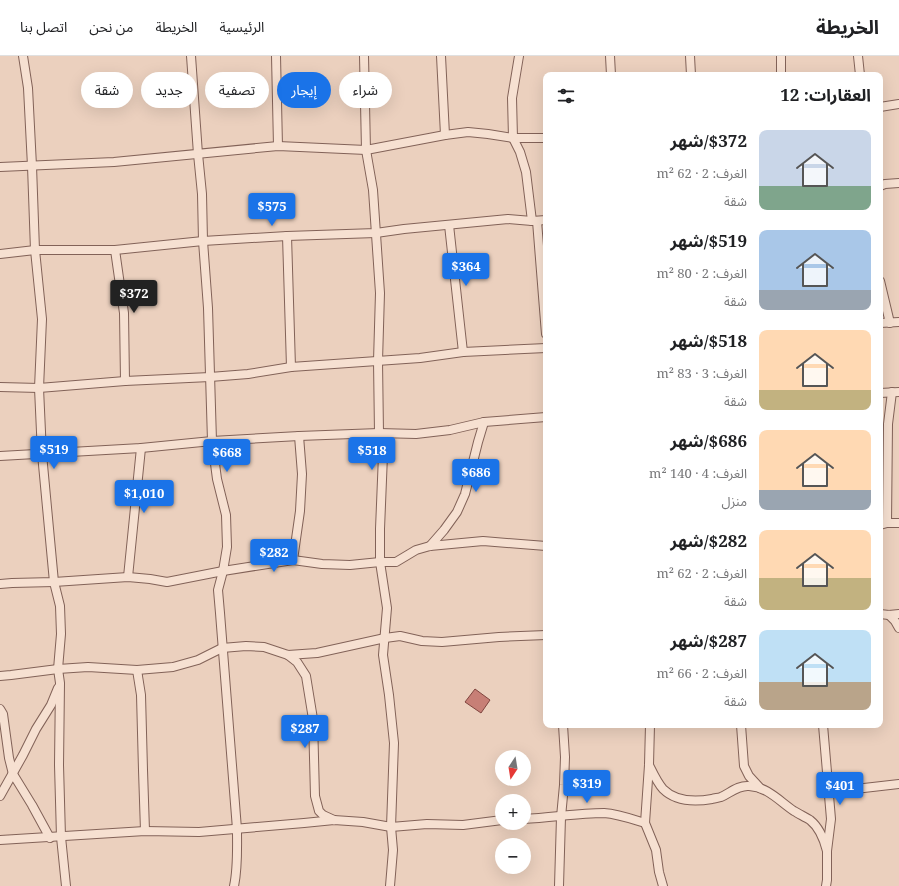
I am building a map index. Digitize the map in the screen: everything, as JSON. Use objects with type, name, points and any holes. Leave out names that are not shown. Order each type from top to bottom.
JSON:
[{"type":"street","points":[[23,56],[28,88],[35,250],[42,319],[39,388],[42,454],[54,582],[60,606],[61,634],[58,668],[60,683],[59,765],[61,837],[66,886]]},
{"type":"street","points":[[191,56],[202,194],[203,242],[208,308],[212,441],[217,479],[226,515],[227,547],[218,590],[237,829],[236,878],[234,886]]},
{"type":"street","points":[[276,56],[278,146]]},
{"type":"street","points":[[364,56],[366,150],[373,190],[380,293],[378,361],[379,433],[383,455],[380,562],[387,608],[383,655],[394,743],[391,827],[393,850],[390,886]]},
{"type":"street","points":[[441,56],[445,135]]},
{"type":"street","points":[[519,56],[512,98],[512,138],[520,152],[526,172],[534,220],[543,306]]},
{"type":"street","points":[[610,56],[611,72]]},
{"type":"street","points":[[690,56],[691,72]]},
{"type":"street","points":[[781,56],[781,72]]},
{"type":"street","points":[[858,56],[860,72]]},
{"type":"street","points":[[883,107],[899,104]]},
{"type":"street","points":[[0,167],[114,162],[278,146],[366,150],[468,132],[512,138],[543,138]]},
{"type":"street","points":[[883,185],[899,183]]},
{"type":"street","points":[[0,254],[35,250],[115,250],[287,236],[376,232],[487,220],[543,220]]},
{"type":"street","points":[[449,225],[463,352]]},
{"type":"street","points":[[287,236],[291,367]]},
{"type":"street","points":[[115,250],[124,313],[125,381]]},
{"type":"street","points":[[883,293],[890,323]]},
{"type":"street","points":[[883,323],[899,322]]},
{"type":"street","points":[[0,386],[39,388],[125,381],[210,377],[248,374],[291,367],[420,358],[463,352],[543,348]]},
{"type":"street","points":[[883,393],[895,392],[888,424],[884,524],[899,523]]},
{"type":"street","points":[[0,456],[141,448],[212,441],[299,436],[379,433],[423,434],[450,430],[484,422],[543,417]]},
{"type":"street","points":[[430,546],[457,512],[465,494],[484,422]]},
{"type":"street","points":[[293,560],[300,511],[302,474],[299,436]]},
{"type":"street","points":[[128,577],[141,448]]},
{"type":"street","points":[[0,584],[128,577],[167,582],[223,571],[293,560],[343,565],[396,562],[416,550],[430,546],[484,541],[543,546]]},
{"type":"street","points":[[883,615],[889,616],[899,614]]},
{"type":"street","points":[[889,616],[899,628]]},
{"type":"street","points":[[288,655],[317,653],[384,638],[400,636],[442,642],[543,635]]},
{"type":"street","points":[[0,676],[58,668],[88,667],[137,670],[173,667],[198,660],[222,648],[246,646],[264,647],[288,655],[297,662],[306,676],[313,719],[315,791],[318,811],[334,820]]},
{"type":"street","points":[[137,670],[141,695],[145,831]]},
{"type":"street","points":[[0,796],[36,729],[51,705],[60,683]]},
{"type":"street","points":[[0,709],[3,714],[9,758],[13,774],[50,838]]},
{"type":"street","points":[[559,886],[561,817],[565,757],[563,728]]},
{"type":"street","points":[[650,728],[645,824],[656,850],[663,886]]},
{"type":"street","points":[[741,728],[744,766],[749,776],[760,788]]},
{"type":"street","points":[[823,728],[831,819],[827,851],[826,886]]},
{"type":"street","points":[[649,765],[663,789],[677,798],[688,801],[702,801],[721,797],[733,790],[748,785],[760,788],[772,794],[793,810],[810,820],[818,828],[824,840],[827,851]]},
{"type":"street","points":[[829,792],[899,784]]},
{"type":"street","points":[[531,819],[605,813],[628,817],[645,824]]},
{"type":"street","points":[[0,840],[145,831],[199,832],[334,820],[363,822],[391,827],[426,824],[463,825],[495,821]]},
{"type":"building","points":[[475,689],[490,700],[481,713],[465,702]]}]
